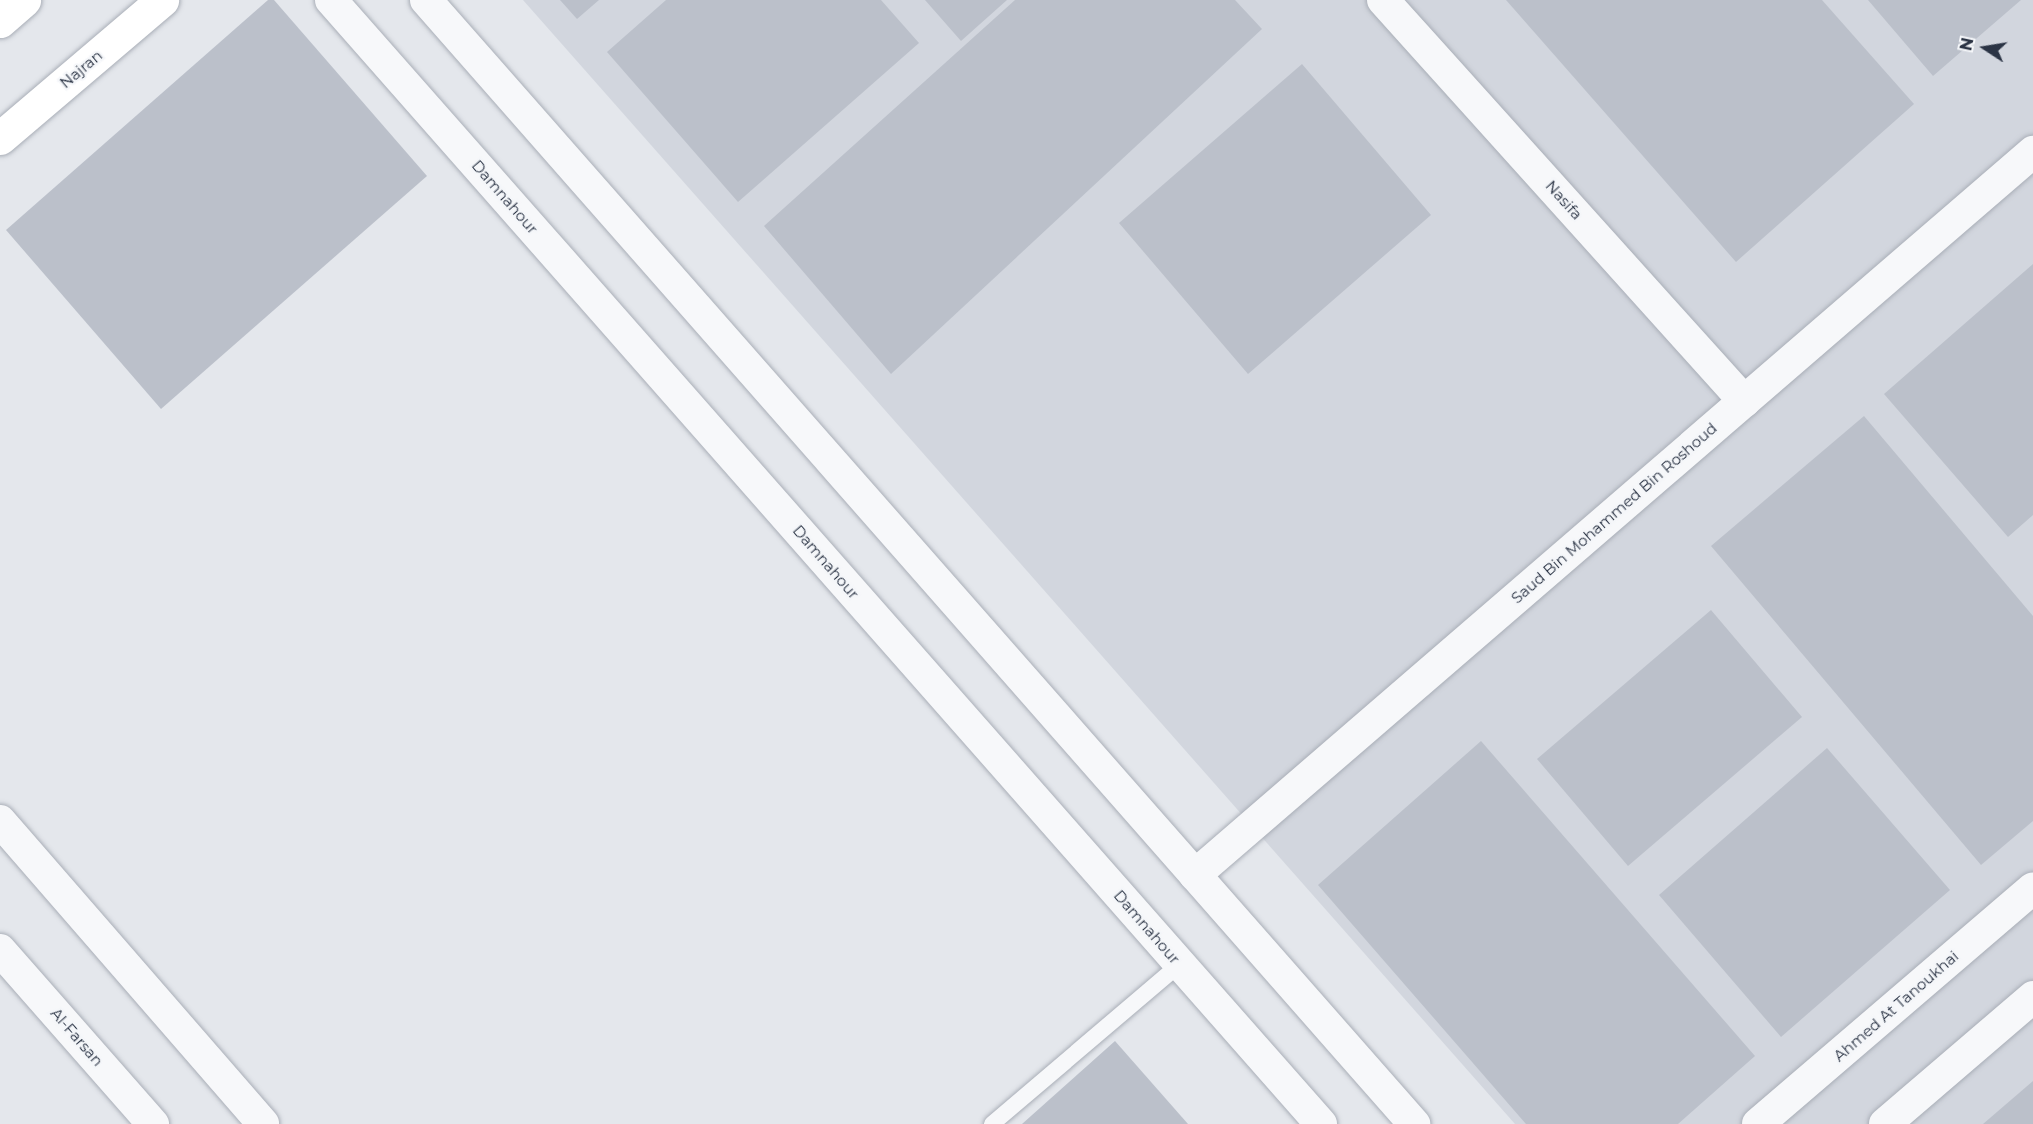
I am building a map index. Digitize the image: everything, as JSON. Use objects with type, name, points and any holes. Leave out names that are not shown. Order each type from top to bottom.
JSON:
[{"type":"street","points":[[0,21],[24,0]]},
{"type":"street","name":"Najran","points":[[0,138],[162,0]]},
{"type":"street","name":"Damnahour","points":[[331,0],[1320,1124]]},
{"type":"street","points":[[426,0],[1414,1124]]},
{"type":"street","name":"Nasifa","points":[[1383,0],[1744,401]]},
{"type":"street","name":"Saud Bin Mohammed Bin Roshoud","points":[[1195,875],[2033,152]]},
{"type":"street","points":[[0,821],[263,1124]]},
{"type":"street","name":"Ahmed At Tanoukhai","points":[[1758,1124],[2033,888]]},
{"type":"street","name":"Al-Farsan","points":[[0,950],[153,1124]]},
{"type":"street","points":[[1885,1124],[2033,997]]},
{"type":"lane","points":[[992,1124],[1180,964]]},
{"type":"shaded area","points":[[523,0],[2033,0],[2033,1124],[1515,1124]]},
{"type":"building","points":[[268,0],[274,0],[427,176],[161,409],[6,230]]},
{"type":"building","points":[[560,0],[599,0],[577,19]]},
{"type":"building","points":[[666,0],[881,0],[919,43],[738,202],[607,52]]},
{"type":"building","points":[[925,0],[1007,0],[961,41]]},
{"type":"building","points":[[1015,0],[1235,0],[1262,29],[891,374],[764,226]]},
{"type":"building","points":[[1506,0],[1822,0],[1914,104],[1736,262]]},
{"type":"building","points":[[1868,0],[2021,0],[1933,76]]},
{"type":"building","points":[[1302,64],[1431,215],[1248,374],[1119,223]]},
{"type":"building","points":[[2033,264],[2033,515],[2008,537],[1884,394]]},
{"type":"building","points":[[1864,416],[2033,616],[2033,821],[1981,865],[1711,546]]},
{"type":"building","points":[[1711,610],[1802,717],[1628,866],[1537,759]]},
{"type":"building","points":[[1481,741],[1755,1056],[1678,1124],[1526,1124],[1318,885]]},
{"type":"building","points":[[1827,748],[1950,890],[1781,1037],[1659,895]]},
{"type":"building","points":[[1115,1041],[1188,1124],[1022,1124]]},
{"type":"building","points":[[2033,1081],[2033,1124],[1983,1124]]}]
